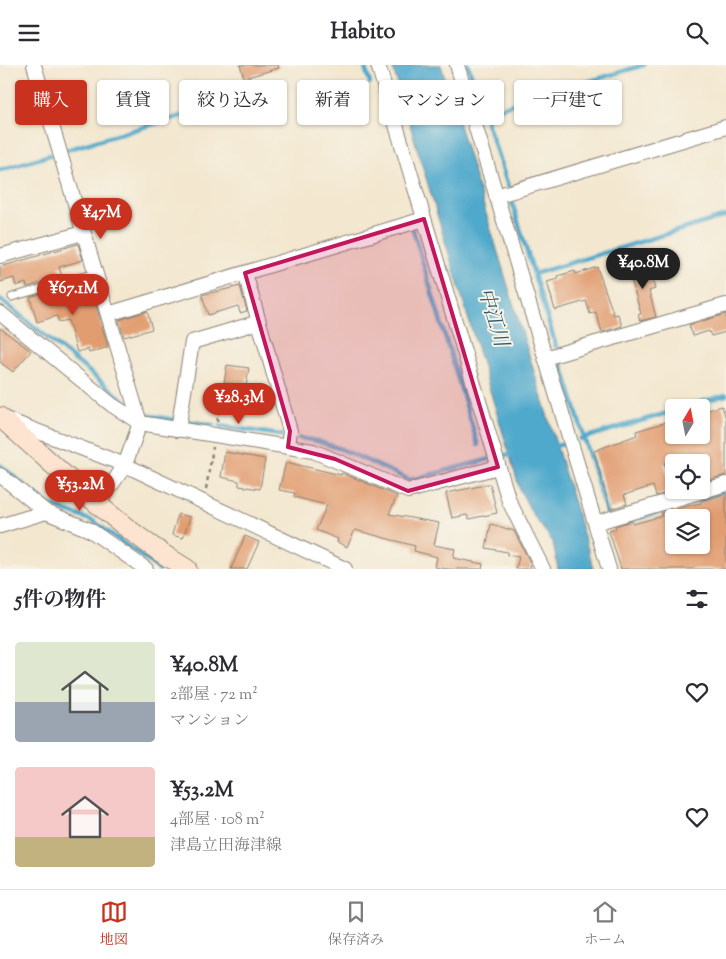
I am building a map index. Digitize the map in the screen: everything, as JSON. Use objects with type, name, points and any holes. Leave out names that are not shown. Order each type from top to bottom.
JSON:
[{"type":"main road","points":[[0,417],[98,505],[168,558],[187,569]]},
{"type":"street","points":[[34,65],[140,423],[126,465],[98,505]]},
{"type":"street","points":[[378,65],[509,501],[543,569]]},
{"type":"street","points":[[457,65],[609,569]]},
{"type":"street","points":[[496,196],[726,127]]},
{"type":"street","points":[[108,314],[424,219]]},
{"type":"street","points":[[0,255],[83,233]]},
{"type":"street","points":[[245,273],[290,431],[288,447]]},
{"type":"street","points":[[545,358],[726,305]]},
{"type":"street","points":[[0,313],[112,405],[140,423],[313,451],[408,491],[498,467]]},
{"type":"street","points":[[178,429],[192,342],[259,321]]},
{"type":"street","points":[[0,417],[126,465],[345,569]]},
{"type":"street","points":[[0,475],[46,513],[90,530],[146,569]]},
{"type":"street","points":[[595,523],[726,484]]},
{"type":"street","points":[[0,526],[46,513]]},
{"type":"lane","points":[[12,297],[95,273]]},
{"type":"path","points":[[204,503],[221,400]]},
{"type":"highlighted area","points":[[424,219],[498,467],[408,491],[335,459],[288,447],[290,431],[245,273]]},
{"type":"water","points":[[392,65],[441,65],[446,80],[397,80]]},
{"type":"water","name":"中江川","points":[[410,125],[459,125],[594,569],[558,569],[553,542],[533,515],[520,490]]},
{"type":"building","points":[[240,65],[278,65],[279,68],[244,78]]},
{"type":"building","points":[[78,244],[83,260],[59,267],[62,277],[27,287],[26,283],[16,286],[14,278],[0,282],[0,267]]},
{"type":"building","points":[[647,262],[655,289],[649,291],[656,317],[640,321],[638,315],[641,314],[628,268]]},
{"type":"building","points":[[597,267],[614,315],[618,314],[622,326],[602,332],[596,312],[590,314],[586,301],[555,310],[547,282],[558,279],[557,276],[575,271],[576,274]]},
{"type":"building","points":[[240,286],[247,311],[240,313],[238,306],[208,315],[202,295]]},
{"type":"building","points":[[69,287],[71,293],[91,288],[108,347],[89,353],[88,349],[77,352],[68,320],[59,322],[57,316],[37,322],[30,297]]},
{"type":"building","points":[[147,311],[152,329],[124,337],[119,320]]},
{"type":"building","points":[[726,314],[726,332],[711,336],[709,331],[693,336],[689,325]]},
{"type":"building","points":[[0,328],[31,351],[13,372],[0,362]]},
{"type":"building","points":[[227,365],[249,368],[246,386],[224,383]]},
{"type":"building","points":[[722,406],[726,419],[726,475],[710,479],[710,454],[665,454],[665,493],[656,496],[653,486],[624,495],[627,504],[610,509],[594,451],[637,435],[636,431],[665,423],[665,444],[710,444],[710,409]]},
{"type":"building","points":[[225,452],[265,459],[260,489],[239,486],[239,481],[221,477]]},
{"type":"building","points":[[286,462],[341,475],[342,473],[397,496],[389,514],[439,523],[434,545],[455,549],[453,558],[483,564],[482,569],[435,567],[437,557],[414,551],[415,546],[355,530],[347,547],[337,542],[338,539],[316,530],[327,505],[294,497],[295,493],[279,490]]},
{"type":"building","points":[[490,484],[497,513],[469,519],[467,515],[452,518],[446,493]]},
{"type":"building","points":[[726,493],[726,569],[621,569],[609,531],[616,529],[615,526],[632,521],[633,524],[662,516],[661,513],[665,512],[665,554],[710,554],[710,509],[677,509],[701,503],[701,501]]},
{"type":"building","points":[[178,514],[190,517],[183,538],[172,535]]},
{"type":"building","points":[[491,524],[514,531],[531,564],[530,569],[516,569],[519,557],[507,555],[507,552],[486,548]]},
{"type":"building","points":[[245,536],[259,542],[247,569],[231,569]]},
{"type":"waterway","points":[[364,65],[370,83]]},
{"type":"waterway","points":[[468,65],[508,186]]},
{"type":"waterway","points":[[504,107],[644,65]]},
{"type":"waterway","points":[[66,150],[179,117]]},
{"type":"waterway","points":[[0,170],[50,155]]},
{"type":"waterway","points":[[511,199],[556,346]]},
{"type":"waterway","points":[[534,274],[726,216]]},
{"type":"waterway","points":[[413,230],[478,445]]},
{"type":"waterway","points":[[0,299],[125,401]]},
{"type":"waterway","points":[[561,361],[607,514]]},
{"type":"waterway","points":[[710,400],[726,395]]},
{"type":"waterway","points":[[580,439],[665,414]]},
{"type":"waterway","points":[[147,415],[175,420]]},
{"type":"waterway","points":[[186,421],[213,425]]},
{"type":"waterway","points":[[220,426],[281,435]]},
{"type":"waterway","points":[[299,438],[317,441],[341,449],[410,480],[490,459]]},
{"type":"waterway","points":[[553,447],[566,443]]},
{"type":"waterway","points":[[502,456],[515,453]]},
{"type":"waterway","points":[[0,465],[47,504],[93,521],[159,569]]},
{"type":"waterway","points":[[613,526],[726,492]]}]
